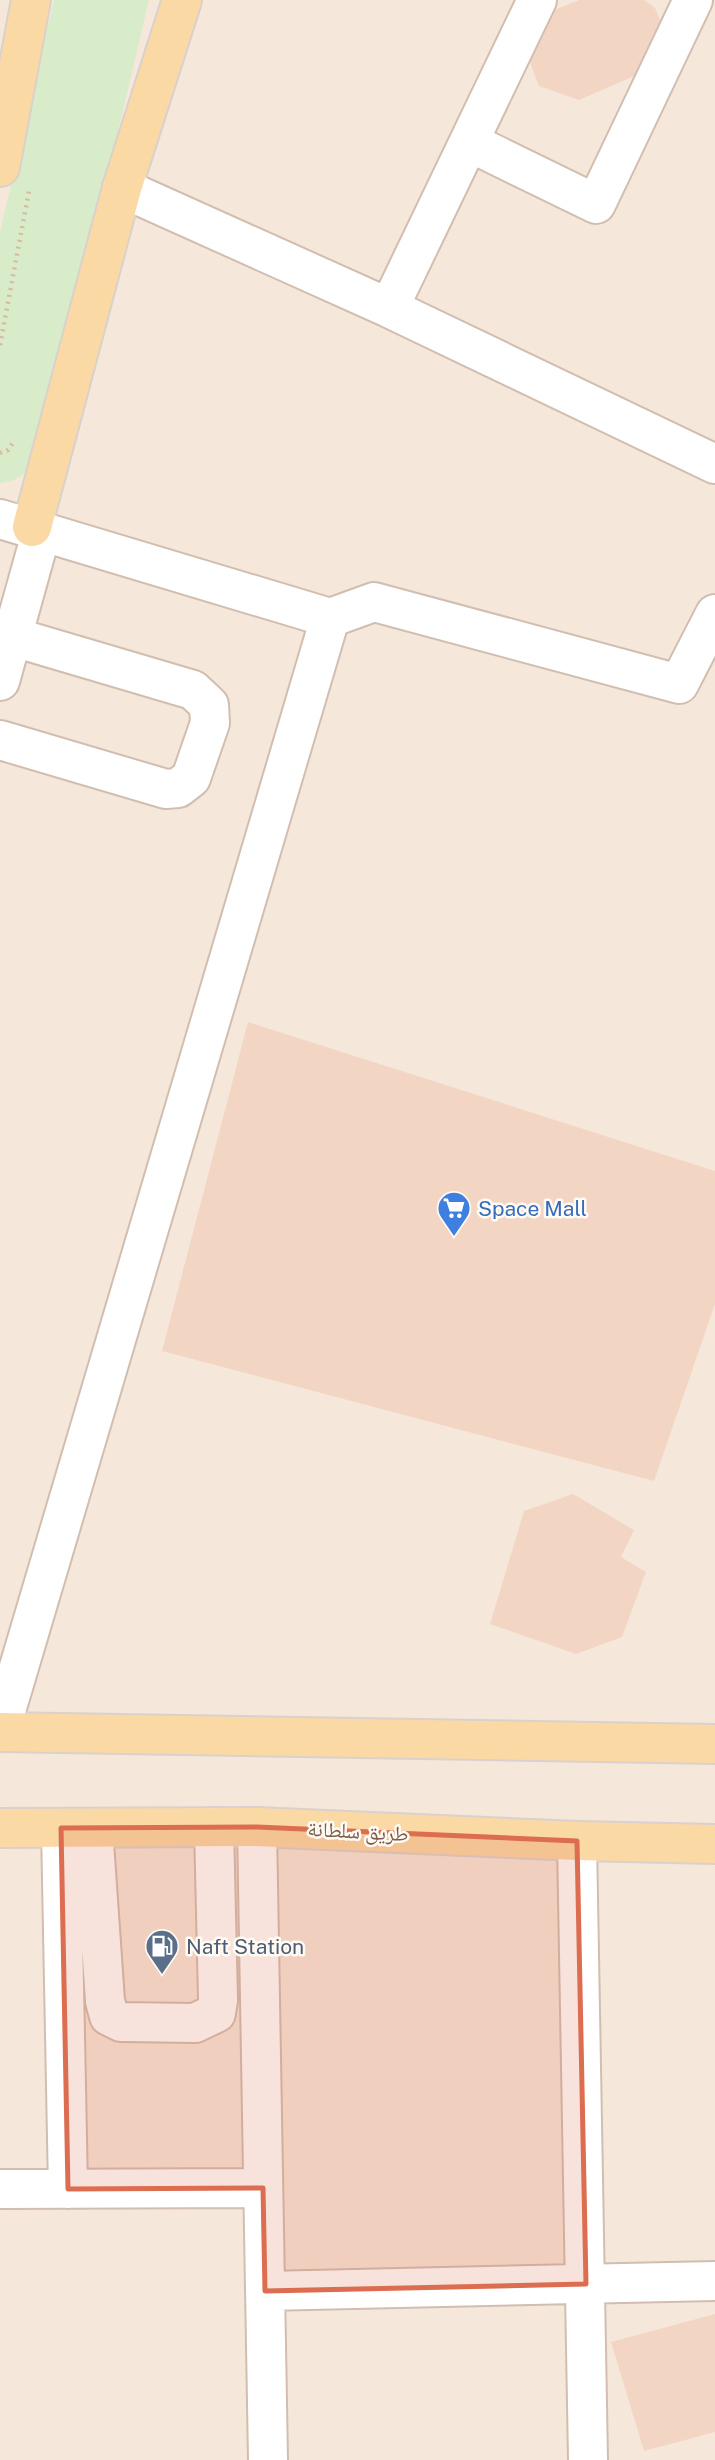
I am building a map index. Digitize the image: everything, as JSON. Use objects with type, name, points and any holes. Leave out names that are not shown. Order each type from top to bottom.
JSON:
[{"type":"main road","points":[[0,167],[31,0]]},
{"type":"main road","points":[[24,525],[122,188],[182,0]]},
{"type":"main road","points":[[0,1732],[715,1744]]},
{"type":"main road","name":"طريق سلطانة","points":[[0,1828],[257,1827],[715,1844]]},
{"type":"street","points":[[389,308],[537,0]]},
{"type":"street","points":[[469,142],[596,204],[693,0]]},
{"type":"street","points":[[122,188],[389,308],[715,464]]},
{"type":"street","points":[[0,681],[24,525],[330,618],[374,602],[679,684],[715,614]]},
{"type":"street","points":[[0,1732],[330,618]]},
{"type":"street","points":[[0,740],[166,789],[178,788],[191,778],[210,723],[209,705],[193,690],[6,635]]},
{"type":"street","points":[[77,1828],[109,2016],[121,2022],[195,2023],[216,2013],[218,2000],[214,1827]]},
{"type":"street","points":[[257,1827],[268,2460]]},
{"type":"street","points":[[68,2189],[77,1828]]},
{"type":"street","points":[[578,1841],[588,2460]]},
{"type":"street","points":[[0,2189],[263,2188]]},
{"type":"street","points":[[265,2291],[715,2281]]},
{"type":"highlighted area","points":[[257,1827],[577,1841],[586,2284],[265,2291],[263,2188],[68,2189],[61,1828]]},
{"type":"shaded area","points":[[0,0],[715,0],[715,2460],[0,2460]]},
{"type":"green space","points":[[54,0],[149,0],[44,446],[22,475],[9,482],[0,483],[0,232]]},
{"type":"building","points":[[579,0],[644,0],[655,8],[667,36],[648,70],[579,100],[539,86],[526,52],[542,15]]},
{"type":"building","name":"Space Mall","points":[[248,1022],[715,1171],[715,1304],[654,1481],[162,1351]]},
{"type":"building","points":[[573,1494],[634,1530],[621,1557],[646,1572],[622,1637],[576,1654],[490,1624],[524,1511]]},
{"type":"building","points":[[715,2314],[715,2432],[644,2451],[611,2342]]},
{"type":"place","name":"Space Mall","points":[[454,1238]]},
{"type":"place","name":"Naft Station","points":[[162,1976]]}]
